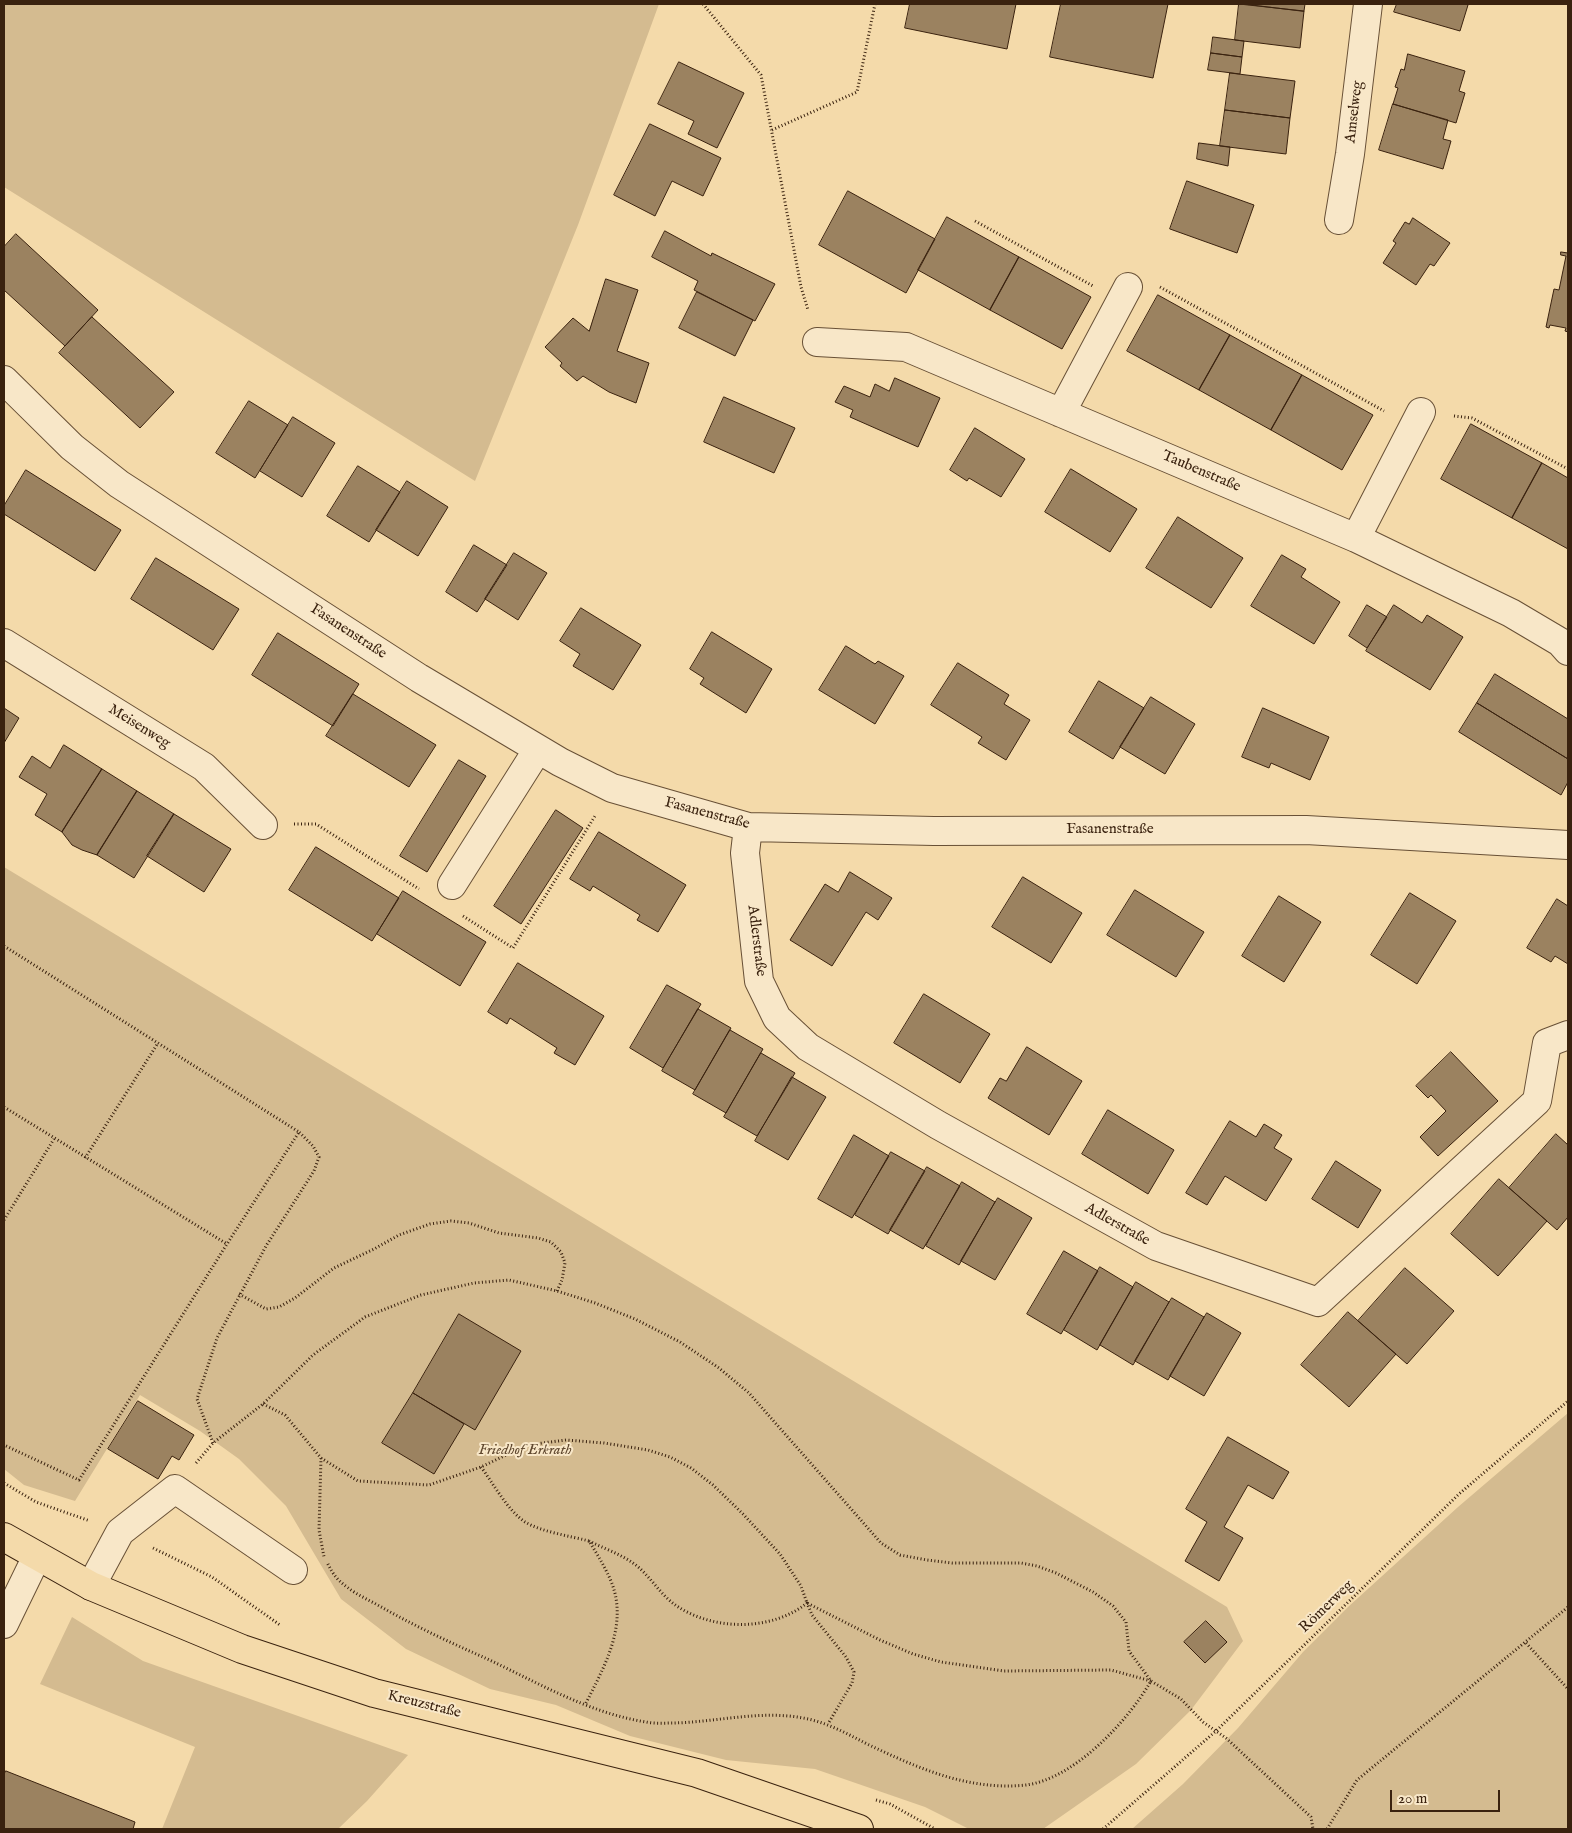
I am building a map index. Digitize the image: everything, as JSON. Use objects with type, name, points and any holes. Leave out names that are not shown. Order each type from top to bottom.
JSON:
[{"type":"main road","name":"Kreuzstraße","points":[[4,1538],[91,1586],[242,1649],[374,1693],[697,1772],[860,1829]]},
{"type":"street","name":"Amselweg","points":[[1339,220],[1350,154],[1368,4]]},
{"type":"street","points":[[1061,413],[1125,295]]},
{"type":"street","name":"Taubenstraße","points":[[817,342],[906,347],[1356,538],[1511,613],[1560,642],[1568,651]]},
{"type":"street","name":"Fasanenstraße","points":[[4,380],[72,448],[119,484],[419,678],[538,750],[612,788],[748,827],[934,830],[1306,830],[1568,845]]},
{"type":"street","points":[[1356,538],[1417,419]]},
{"type":"street","name":"Meisenweg","points":[[4,643],[204,767],[263,825]]},
{"type":"street","points":[[452,885],[538,750]]},
{"type":"street","name":"Adlerstraße","points":[[748,827],[745,853],[760,980],[777,1018],[808,1047],[938,1126],[1156,1246],[1318,1302],[1537,1101],[1547,1043],[1568,1035]]},
{"type":"street","points":[[91,1586],[120,1532],[174,1488],[293,1570]]},
{"type":"street","points":[[4,1624],[37,1556]]},
{"type":"path","points":[[703,4],[761,75],[802,287],[817,342]]},
{"type":"path","points":[[772,130],[856,92],[875,4]]},
{"type":"path","points":[[976,221],[1125,295],[1157,286],[1417,419],[1472,418],[1568,469]]},
{"type":"path","points":[[4,946],[299,1132],[313,1146],[319,1158],[314,1171],[266,1246],[217,1338],[197,1399],[213,1443]]},
{"type":"path","points":[[85,1158],[158,1043]]},
{"type":"path","points":[[4,1107],[226,1244]]},
{"type":"path","points":[[4,1445],[80,1480],[226,1244],[299,1132]]},
{"type":"path","points":[[4,1220],[54,1139]]},
{"type":"path","points":[[239,1294],[266,1309],[278,1307],[295,1298],[334,1268],[399,1235],[430,1224],[451,1221],[469,1223],[498,1233],[538,1238],[551,1242],[561,1252],[565,1263],[562,1280],[557,1291]]},
{"type":"path","points":[[174,1488],[213,1443],[263,1404],[313,1355],[365,1317],[421,1295],[474,1283],[509,1280],[595,1302],[635,1319],[680,1342],[719,1368],[749,1393],[881,1543],[900,1555],[952,1563],[1021,1563],[1056,1573],[1094,1592],[1113,1606],[1126,1622],[1129,1651],[1151,1681]]},
{"type":"path","name":"Römerweg","points":[[1103,1829],[1216,1731],[1459,1494],[1568,1401]]},
{"type":"path","points":[[263,1404],[285,1416],[321,1458],[358,1481],[429,1485],[482,1467],[527,1446],[566,1440],[630,1447],[670,1457],[690,1468],[713,1485],[780,1554],[801,1586],[812,1614],[846,1657],[854,1672],[852,1683],[828,1724]]},
{"type":"path","points":[[321,1458],[319,1530],[324,1558],[333,1575],[348,1588],[414,1625],[601,1711],[648,1723],[697,1722],[765,1716],[802,1717],[828,1724],[932,1773],[962,1781],[994,1785],[1027,1785],[1048,1780],[1072,1768],[1092,1752],[1140,1701],[1151,1681]]},
{"type":"path","points":[[482,1467],[516,1514],[524,1522],[589,1541],[635,1564],[675,1604],[693,1615],[724,1624],[753,1624],[778,1620],[807,1603]]},
{"type":"path","points":[[4,1483],[36,1502],[120,1532]]},
{"type":"path","points":[[585,1704],[603,1669],[616,1637],[617,1610],[612,1584],[589,1541]]},
{"type":"path","points":[[807,1603],[880,1640],[913,1654],[941,1662],[1004,1671],[1111,1670],[1151,1681],[1181,1699],[1203,1722],[1226,1738],[1311,1817],[1313,1829]]},
{"type":"path","points":[[1326,1829],[1357,1780],[1568,1607]]},
{"type":"path","points":[[1526,1643],[1568,1689]]},
{"type":"green space","points":[[4,4],[659,4],[578,225],[475,481],[4,187]]},
{"type":"green space","name":"Friedhof Erkrath","points":[[4,867],[1227,1607],[1243,1641],[1191,1710],[1136,1764],[1043,1829],[969,1829],[925,1807],[815,1769],[726,1760],[630,1736],[556,1705],[490,1689],[406,1649],[341,1599],[286,1506],[239,1459],[200,1431],[140,1395],[75,1501],[24,1485],[4,1469]]},
{"type":"green space","points":[[1568,1413],[1568,1829],[1132,1829],[1183,1784],[1238,1728],[1303,1652],[1348,1607],[1458,1507]]},
{"type":"green space","points":[[72,1617],[143,1661],[408,1755],[367,1801],[338,1829],[162,1829],[195,1747],[40,1684]]},
{"type":"building","points":[[910,4],[1016,4],[1007,49],[905,28]]},
{"type":"building","points":[[1061,4],[1168,4],[1153,78],[1050,57]]},
{"type":"building","points":[[1239,4],[1304,11],[1300,48],[1235,40]]},
{"type":"building","points":[[1244,4],[1305,4],[1304,11]]},
{"type":"building","points":[[1397,4],[1468,5],[1460,31],[1394,12]]},
{"type":"building","points":[[1213,37],[1244,41],[1242,57],[1211,53]]},
{"type":"building","points":[[1211,53],[1242,57],[1240,74],[1208,70]]},
{"type":"building","points":[[1408,54],[1465,71],[1459,91],[1465,93],[1456,123],[1393,104],[1398,88],[1395,87],[1401,69],[1404,70]]},
{"type":"building","points":[[679,62],[744,93],[717,148],[688,134],[694,121],[658,104]]},
{"type":"building","points":[[1230,73],[1295,81],[1290,118],[1225,110]]},
{"type":"building","points":[[1393,104],[1448,120],[1443,139],[1451,141],[1443,169],[1379,150]]},
{"type":"building","points":[[1225,110],[1290,118],[1286,154],[1220,146]]},
{"type":"building","points":[[650,124],[721,158],[703,196],[672,181],[655,216],[614,195]]},
{"type":"building","points":[[1199,143],[1230,147],[1228,166],[1197,159]]},
{"type":"building","points":[[1187,181],[1254,205],[1237,253],[1170,229]]},
{"type":"building","points":[[848,191],[935,239],[906,293],[819,245]]},
{"type":"building","points":[[947,217],[1019,257],[990,310],[918,270]]},
{"type":"building","points":[[1413,218],[1450,243],[1434,266],[1430,264],[1416,285],[1383,263],[1396,243],[1393,241],[1405,222],[1409,224]]},
{"type":"building","points":[[665,231],[711,256],[712,253],[775,284],[755,321],[694,290],[698,281],[652,257]]},
{"type":"building","points":[[16,234],[98,310],[65,346],[4,290],[4,247]]},
{"type":"building","points":[[1561,252],[1568,253],[1568,332],[1565,331],[1566,328],[1550,325],[1549,328],[1546,327],[1554,289],[1559,290],[1566,256],[1561,255]]},
{"type":"building","points":[[1019,257],[1091,297],[1062,349],[990,310]]},
{"type":"building","points":[[606,279],[638,290],[617,351],[649,363],[636,403],[609,392],[583,376],[577,381],[560,366],[562,363],[545,347],[573,318],[589,331]]},
{"type":"building","points":[[697,292],[753,320],[735,356],[679,328]]},
{"type":"building","points":[[1158,295],[1230,335],[1199,390],[1127,351]]},
{"type":"building","points":[[92,317],[174,392],[140,428],[59,353]]},
{"type":"building","points":[[1230,335],[1302,375],[1271,430],[1199,390]]},
{"type":"building","points":[[1302,375],[1373,415],[1342,470],[1271,430]]},
{"type":"building","points":[[895,378],[940,398],[918,447],[850,417],[853,410],[835,402],[844,386],[870,397],[875,384],[889,391]]},
{"type":"building","points":[[724,397],[795,428],[774,473],[704,442]]},
{"type":"building","points":[[249,401],[288,425],[255,478],[216,453]]},
{"type":"building","points":[[293,417],[335,443],[302,497],[260,471]]},
{"type":"building","points":[[1471,424],[1542,463],[1512,518],[1441,479]]},
{"type":"building","points":[[975,428],[1025,459],[1001,497],[969,478],[967,481],[950,470]]},
{"type":"building","points":[[1542,463],[1568,478],[1568,549],[1512,518]]},
{"type":"building","points":[[358,466],[400,492],[369,542],[327,516]]},
{"type":"building","points":[[1071,469],[1137,509],[1110,552],[1045,512]]},
{"type":"building","points":[[26,470],[121,530],[95,571],[4,514],[4,506]]},
{"type":"building","points":[[407,481],[448,507],[418,556],[376,530]]},
{"type":"building","points":[[1178,517],[1243,558],[1211,608],[1146,568]]},
{"type":"building","points":[[474,545],[507,565],[477,612],[446,592]]},
{"type":"building","points":[[514,553],[547,573],[518,620],[485,599]]},
{"type":"building","points":[[1282,555],[1306,569],[1301,577],[1340,602],[1314,644],[1251,606]]},
{"type":"building","points":[[156,558],[239,609],[213,650],[131,599]]},
{"type":"building","points":[[1367,605],[1387,617],[1367,648],[1349,636]]},
{"type":"building","points":[[1394,605],[1422,623],[1427,615],[1463,637],[1430,690],[1366,651]]},
{"type":"building","points":[[581,608],[641,645],[613,690],[573,666],[580,654],[560,641]]},
{"type":"building","points":[[712,632],[772,669],[746,713],[700,684],[704,678],[690,669]]},
{"type":"building","points":[[278,633],[359,684],[333,726],[252,675]]},
{"type":"building","points":[[846,646],[875,664],[878,661],[904,676],[875,724],[819,690]]},
{"type":"building","points":[[958,663],[1009,695],[1004,704],[1030,720],[1006,760],[978,743],[982,737],[931,705]]},
{"type":"building","points":[[1495,674],[1568,719],[1568,759],[1477,703]]},
{"type":"building","points":[[1099,681],[1144,708],[1113,759],[1069,732]]},
{"type":"building","points":[[353,694],[436,745],[409,787],[326,736]]},
{"type":"building","points":[[1151,697],[1195,724],[1165,774],[1120,747]]},
{"type":"building","points":[[1477,703],[1568,759],[1568,782],[1561,795],[1459,732]]},
{"type":"building","points":[[4,708],[19,718],[4,743]]},
{"type":"building","points":[[1263,708],[1329,737],[1310,780],[1271,763],[1269,768],[1242,757]]},
{"type":"building","points":[[64,745],[102,769],[62,832],[35,815],[47,794],[19,777],[32,756],[50,768]]},
{"type":"building","points":[[459,760],[486,776],[427,872],[400,856]]},
{"type":"building","points":[[102,769],[137,791],[97,855],[72,845],[62,832]]},
{"type":"building","points":[[137,791],[174,814],[134,878],[97,855]]},
{"type":"building","points":[[556,810],[583,828],[521,924],[494,906]]},
{"type":"building","points":[[174,814],[231,849],[204,892],[147,856]]},
{"type":"building","points":[[599,832],[686,885],[658,932],[637,920],[640,915],[593,886],[590,891],[570,879]]},
{"type":"building","points":[[316,847],[399,898],[372,941],[289,890]]},
{"type":"building","points":[[850,872],[892,898],[878,920],[866,912],[832,966],[790,940],[825,884],[838,892]]},
{"type":"building","points":[[1023,877],[1082,913],[1051,963],[992,927]]},
{"type":"building","points":[[1135,890],[1204,932],[1176,977],[1107,935]]},
{"type":"building","points":[[403,891],[486,942],[460,986],[377,934]]},
{"type":"building","points":[[1410,893],[1456,921],[1417,984],[1371,955]]},
{"type":"building","points":[[1279,896],[1321,922],[1284,982],[1242,956]]},
{"type":"building","points":[[1557,899],[1568,906],[1568,964],[1555,956],[1551,962],[1527,948]]},
{"type":"building","points":[[518,963],[604,1016],[575,1065],[554,1053],[557,1048],[510,1018],[507,1024],[488,1012]]},
{"type":"building","points":[[667,985],[701,1004],[663,1068],[630,1048]]},
{"type":"building","points":[[924,994],[990,1034],[960,1083],[894,1043]]},
{"type":"building","points":[[698,1009],[731,1028],[695,1090],[662,1071]]},
{"type":"building","points":[[730,1030],[763,1049],[726,1113],[693,1094]]},
{"type":"building","points":[[1027,1047],[1082,1081],[1049,1135],[988,1098],[1000,1078],[1006,1081]]},
{"type":"building","points":[[1451,1052],[1498,1101],[1438,1156],[1420,1137],[1446,1111],[1431,1095],[1428,1098],[1416,1086]]},
{"type":"building","points":[[761,1053],[795,1073],[757,1136],[724,1117]]},
{"type":"building","points":[[792,1077],[826,1097],[788,1160],[755,1141]]},
{"type":"building","points":[[1108,1110],[1174,1150],[1148,1194],[1082,1154]]},
{"type":"building","points":[[1230,1121],[1256,1137],[1264,1124],[1282,1135],[1274,1148],[1292,1159],[1266,1201],[1225,1176],[1207,1205],[1186,1193]]},
{"type":"building","points":[[1556,1134],[1568,1145],[1568,1217],[1557,1230],[1509,1188]]},
{"type":"building","points":[[854,1135],[889,1156],[852,1218],[818,1199]]},
{"type":"building","points":[[891,1152],[925,1171],[888,1234],[855,1215]]},
{"type":"building","points":[[1336,1161],[1381,1190],[1358,1228],[1312,1199]]},
{"type":"building","points":[[927,1167],[960,1186],[923,1249],[890,1230]]},
{"type":"building","points":[[1499,1179],[1547,1221],[1498,1276],[1451,1234]]},
{"type":"building","points":[[962,1182],[995,1202],[959,1265],[926,1246]]},
{"type":"building","points":[[998,1198],[1032,1218],[995,1280],[961,1261]]},
{"type":"building","points":[[1064,1251],[1098,1271],[1061,1334],[1027,1314]]},
{"type":"building","points":[[1100,1267],[1133,1287],[1097,1350],[1064,1330]]},
{"type":"building","points":[[1405,1268],[1454,1311],[1407,1364],[1358,1321]]},
{"type":"building","points":[[1136,1282],[1169,1302],[1133,1365],[1100,1345]]},
{"type":"building","points":[[1172,1298],[1204,1317],[1168,1380],[1135,1361]]},
{"type":"building","points":[[1348,1312],[1396,1354],[1349,1407],[1301,1365]]},
{"type":"building","points":[[1207,1313],[1241,1333],[1204,1396],[1170,1376]]},
{"type":"building","points":[[459,1314],[521,1351],[475,1430],[413,1393]]},
{"type":"building","points":[[413,1393],[464,1424],[434,1474],[382,1443]]},
{"type":"building","points":[[138,1401],[194,1435],[179,1460],[172,1456],[158,1479],[108,1449]]},
{"type":"building","points":[[1228,1437],[1289,1472],[1273,1499],[1248,1485],[1224,1527],[1243,1538],[1219,1581],[1185,1561],[1207,1522],[1186,1509]]},
{"type":"building","points":[[1206,1621],[1227,1642],[1205,1663],[1184,1642]]},
{"type":"building","points":[[6,1771],[135,1822],[133,1829],[4,1829],[4,1775]]}]
